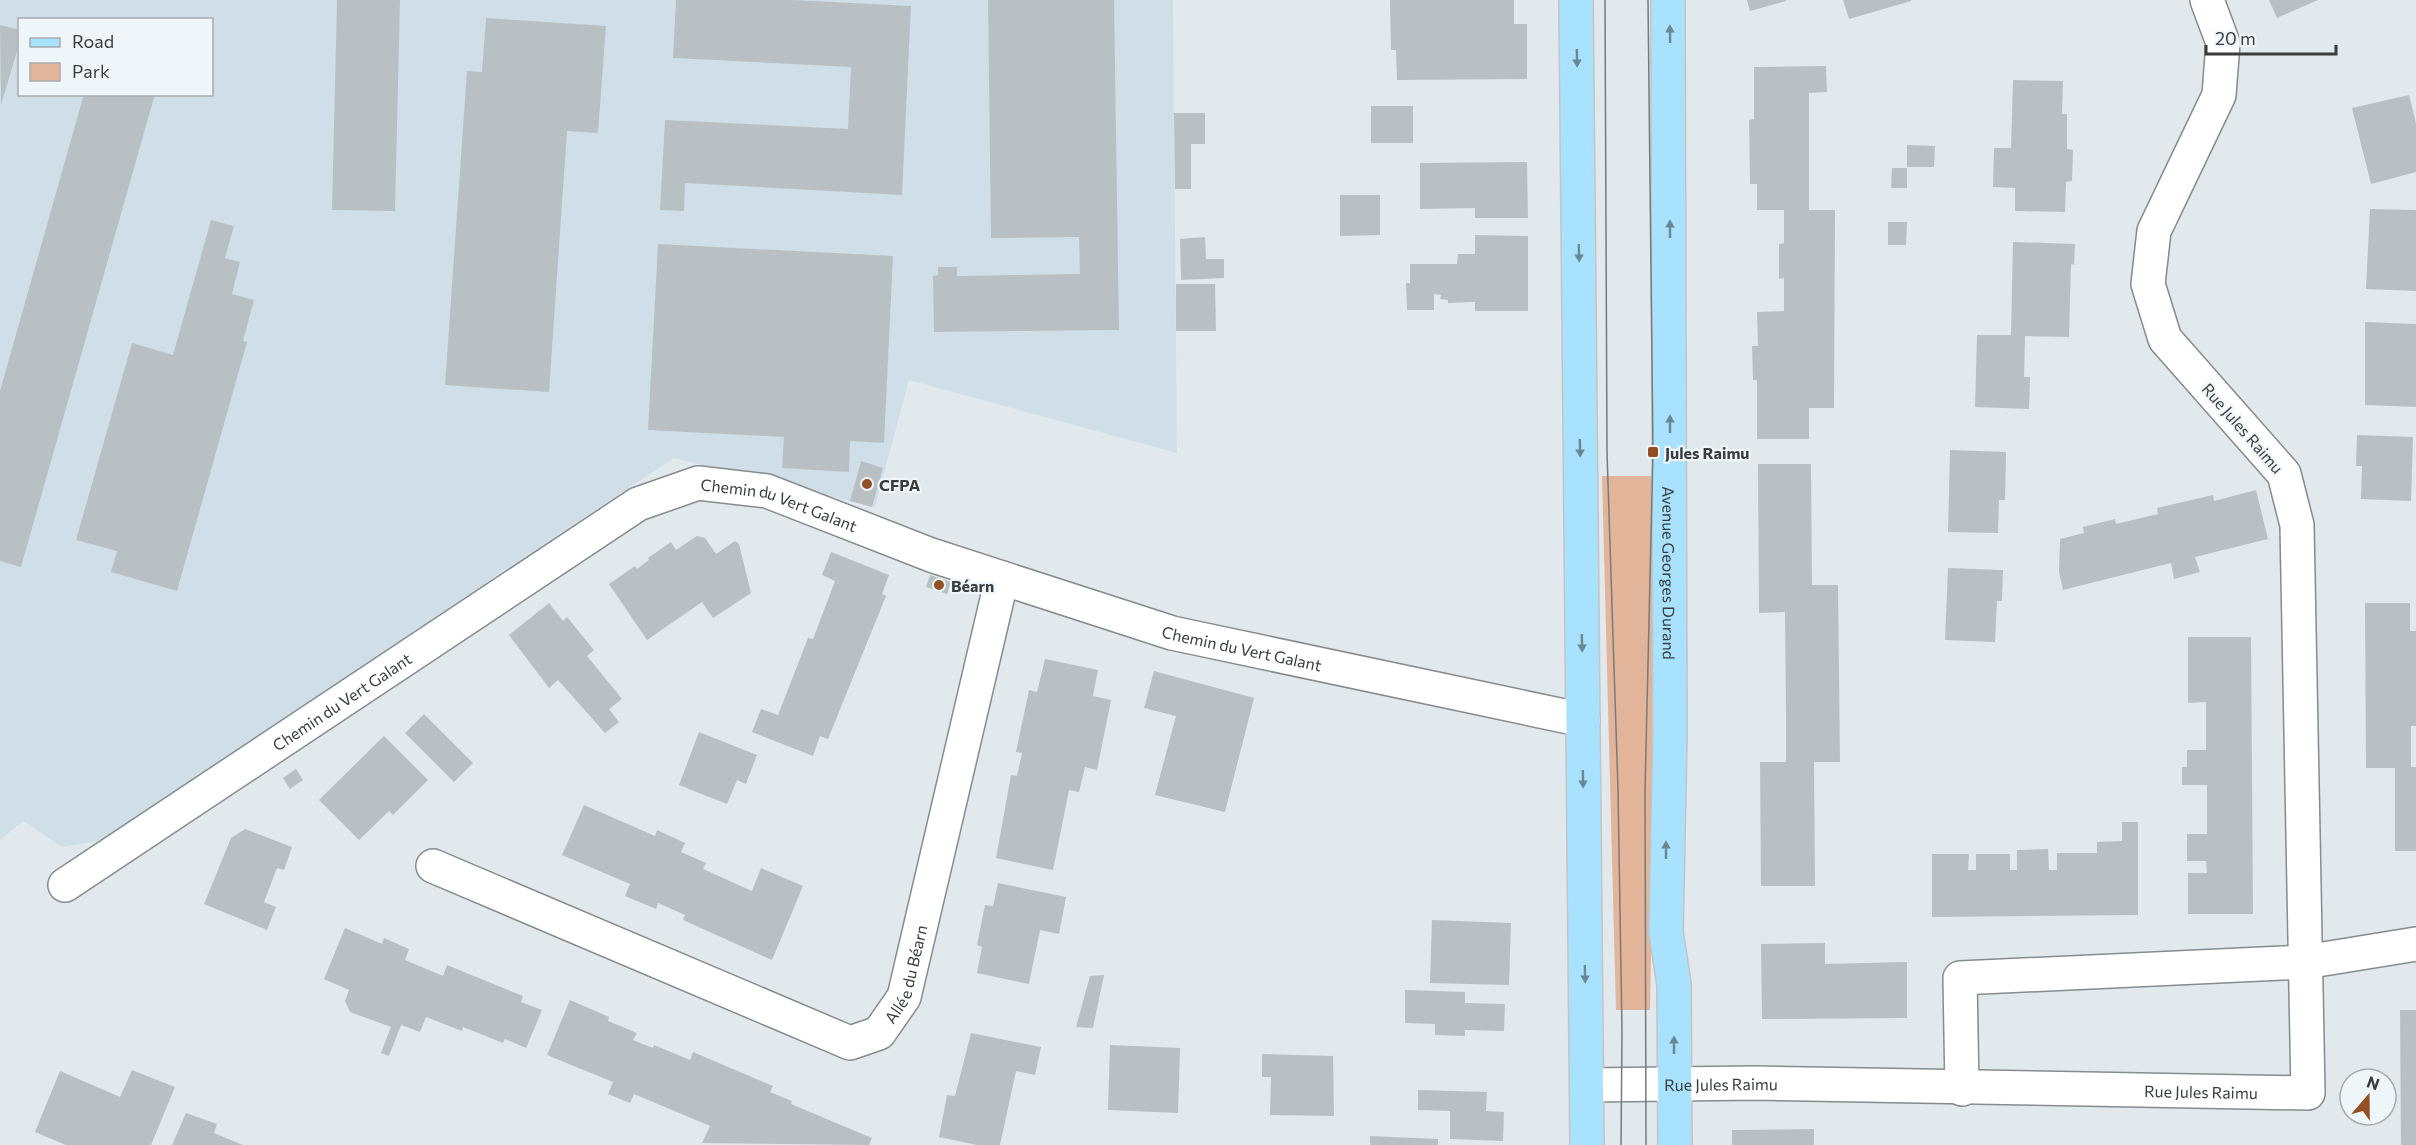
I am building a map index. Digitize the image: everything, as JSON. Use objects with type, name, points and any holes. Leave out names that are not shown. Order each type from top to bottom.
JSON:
[{"type":"main road","points":[[1576,0],[1587,1145]]},
{"type":"main road","name":"Avenue Georges Durand","points":[[1668,0],[1670,735],[1666,932],[1674,984],[1675,1145]]},
{"type":"street","name":"Rue Jules Raimu","points":[[1587,1085],[1757,1083],[1962,1089],[2308,1093],[2297,525],[2284,474],[2165,339],[2148,284],[2154,231],[2219,95],[2223,43],[2206,0]]},
{"type":"street","name":"Chemin du Vert Galant","points":[[65,885],[638,504],[698,483],[767,491],[931,555],[1172,633],[1583,720]]},
{"type":"street","name":"Allée du Béarn","points":[[433,866],[850,1043],[879,1033],[904,997],[1002,578]]},
{"type":"street","points":[[1962,1089],[1960,978],[2305,962],[2416,944]]},
{"type":"shaded area","points":[[0,0],[1173,0],[1177,453],[909,380],[875,507],[674,458],[492,578],[466,607],[109,839],[62,847],[23,821],[0,840]]},
{"type":"green space","points":[[1602,476],[1660,476],[1650,1010],[1616,1010]]},
{"type":"building","points":[[337,0],[400,0],[395,211],[332,210]]},
{"type":"building","points":[[676,0],[793,0],[911,6],[902,195],[685,183],[684,211],[660,210],[665,120],[848,129],[851,67],[673,58]]},
{"type":"building","points":[[988,0],[1114,0],[1119,330],[934,332],[933,276],[938,275],[938,267],[957,267],[957,276],[1080,274],[1079,237],[991,238]]},
{"type":"building","points":[[1390,0],[1514,0],[1514,24],[1527,24],[1527,79],[1397,80],[1396,50],[1391,50]]},
{"type":"building","points":[[1747,0],[1786,0],[1786,1],[1750,11]]},
{"type":"building","points":[[1843,0],[1911,0],[1911,1],[1849,19]]},
{"type":"building","points":[[2269,0],[2318,0],[2277,18]]},
{"type":"building","points":[[486,18],[606,26],[598,133],[567,131],[549,392],[445,385],[467,71],[482,72]]},
{"type":"building","points":[[0,25],[18,30],[18,48],[1,105]]},
{"type":"building","points":[[1826,66],[1827,92],[1809,93],[1809,210],[1835,210],[1834,408],[1809,408],[1809,439],[1757,439],[1757,380],[1753,380],[1752,346],[1758,346],[1757,312],[1784,311],[1784,278],[1779,279],[1779,244],[1784,243],[1784,210],[1757,210],[1757,184],[1750,184],[1749,120],[1754,119],[1754,67]]},
{"type":"building","points":[[2013,80],[2063,81],[2062,114],[2067,114],[2067,149],[2073,150],[2072,181],[2066,182],[2065,212],[2015,211],[2015,188],[1993,187],[1994,148],[2011,148]]},
{"type":"building","points":[[2409,95],[2416,123],[2416,172],[2371,184],[2352,108]]},
{"type":"building","points":[[83,96],[154,96],[21,567],[0,561],[0,391]]},
{"type":"building","points":[[1371,106],[1413,106],[1413,143],[1371,143]]},
{"type":"building","points":[[1174,113],[1205,113],[1205,144],[1191,144],[1191,189],[1175,189]]},
{"type":"building","points":[[1907,145],[1935,146],[1934,167],[1907,167]]},
{"type":"building","points":[[1527,162],[1528,218],[1475,218],[1475,208],[1420,209],[1420,163]]},
{"type":"building","points":[[1892,168],[1907,168],[1907,188],[1891,188]]},
{"type":"building","points":[[1340,195],[1380,195],[1380,235],[1340,236]]},
{"type":"building","points":[[2370,209],[2416,210],[2416,291],[2366,289]]},
{"type":"building","points":[[211,220],[234,226],[225,258],[240,262],[232,294],[254,300],[243,341],[247,342],[177,591],[111,572],[117,551],[76,540],[132,343],[173,355]]},
{"type":"building","points":[[1888,222],[1907,222],[1906,245],[1888,245]]},
{"type":"building","points":[[1475,235],[1528,236],[1528,311],[1475,311],[1475,302],[1448,303],[1448,300],[1440,299],[1441,295],[1434,294],[1434,310],[1407,310],[1406,283],[1410,283],[1410,264],[1457,264],[1458,254],[1475,254]]},
{"type":"building","points":[[1205,237],[1206,259],[1224,259],[1224,278],[1181,280],[1180,239]]},
{"type":"building","points":[[2013,242],[2075,244],[2074,265],[2071,264],[2069,337],[2025,336],[2024,377],[2030,377],[2029,409],[1975,407],[1977,335],[2011,335]]},
{"type":"building","points":[[658,244],[893,256],[884,443],[850,441],[849,472],[782,468],[784,437],[648,430]]},
{"type":"building","points":[[1176,284],[1215,284],[1216,331],[1176,331]]},
{"type":"building","points":[[2365,322],[2416,324],[2416,407],[2365,405]]},
{"type":"building","points":[[2357,435],[2413,437],[2411,501],[2361,499],[2362,466],[2356,466]]},
{"type":"building","points":[[1950,450],[2006,452],[2005,500],[1999,500],[1998,533],[1948,532]]},
{"type":"building","name":"CFPA","points":[[861,461],[883,468],[872,507],[850,501]]},
{"type":"building","points":[[1758,464],[1811,464],[1812,585],[1838,585],[1840,762],[1814,762],[1815,886],[1761,886],[1760,762],[1786,762],[1786,716],[1785,612],[1759,613]]},
{"type":"building","points":[[2256,490],[2268,539],[2195,557],[2200,572],[2174,579],[2171,563],[2063,590],[2059,572],[2060,539],[2084,533],[2083,527],[2115,519],[2116,524],[2158,514],[2157,508],[2213,495],[2214,501]]},
{"type":"building","points":[[697,536],[705,538],[716,554],[735,541],[739,544],[751,593],[713,618],[702,602],[647,640],[609,584],[635,566],[637,569],[671,542],[676,550]]},
{"type":"building","points":[[831,552],[889,575],[882,594],[886,596],[828,739],[820,736],[813,756],[752,732],[761,709],[778,715],[808,638],[813,639],[835,581],[822,575]]},
{"type":"building","points":[[1948,568],[2003,570],[2002,601],[1997,601],[1995,642],[1945,640]]},
{"type":"building","name":"Béarn","points":[[930,575],[951,582],[947,594],[926,587]]},
{"type":"building","points":[[549,603],[563,621],[567,617],[594,650],[587,656],[622,699],[609,709],[619,722],[605,733],[558,680],[549,688],[509,635]]},
{"type":"building","points":[[2365,603],[2410,603],[2410,631],[2416,631],[2416,726],[2411,726],[2411,767],[2416,767],[2416,851],[2395,851],[2395,768],[2366,768]]},
{"type":"building","points":[[2188,637],[2251,637],[2253,914],[2188,914],[2188,873],[2207,873],[2206,861],[2187,861],[2187,834],[2207,834],[2207,785],[2182,785],[2182,767],[2187,767],[2187,750],[2206,750],[2206,702],[2188,703]]},
{"type":"building","points":[[1045,659],[1098,670],[1093,696],[1111,700],[1097,770],[1085,767],[1079,792],[1069,790],[1053,870],[996,858],[1011,775],[1017,776],[1022,753],[1016,752],[1029,690],[1037,692]]},
{"type":"building","points":[[1154,671],[1254,698],[1225,812],[1155,795],[1176,716],[1144,708]]},
{"type":"building","points":[[424,714],[473,763],[454,782],[405,733]]},
{"type":"building","points":[[699,732],[757,755],[746,784],[737,780],[727,804],[679,785]]},
{"type":"building","points":[[384,736],[428,780],[393,815],[389,811],[359,840],[319,800]]},
{"type":"building","points":[[296,769],[303,780],[290,789],[283,778]]},
{"type":"building","points":[[584,805],[655,836],[657,830],[685,843],[681,852],[706,863],[703,869],[752,891],[761,868],[803,886],[772,960],[683,920],[685,915],[658,903],[656,909],[625,896],[630,884],[562,855]]},
{"type":"building","points":[[2122,822],[2138,822],[2138,915],[1932,917],[1932,854],[1969,854],[1968,870],[1976,870],[1976,854],[2010,854],[2010,870],[2017,870],[2017,850],[2048,849],[2049,870],[2057,870],[2057,853],[2097,853],[2097,842],[2122,841]]},
{"type":"building","points":[[245,829],[292,847],[284,870],[277,868],[264,902],[276,907],[267,930],[204,904],[231,838]]},
{"type":"building","points":[[998,883],[1066,897],[1059,934],[1040,930],[1029,984],[977,973],[982,947],[977,945],[985,905],[993,906]]},
{"type":"building","points":[[1432,920],[1511,923],[1509,985],[1430,983]]},
{"type":"building","points":[[345,928],[382,944],[384,938],[409,949],[405,960],[443,976],[447,965],[523,996],[521,1002],[542,1010],[526,1048],[505,1039],[503,1043],[463,1027],[462,1031],[426,1017],[420,1032],[401,1025],[389,1056],[381,1053],[391,1027],[350,1012],[345,1001],[349,990],[324,979]]},
{"type":"building","points":[[1825,943],[1825,964],[1907,962],[1907,1018],[1762,1019],[1761,944]]},
{"type":"building","points":[[1104,975],[1093,1028],[1076,1027],[1090,976]]},
{"type":"building","points":[[1405,990],[1465,992],[1465,1003],[1505,1004],[1504,1031],[1465,1030],[1465,1036],[1435,1035],[1435,1024],[1405,1023]]},
{"type":"building","points":[[570,1000],[609,1017],[608,1021],[637,1033],[633,1040],[653,1048],[654,1045],[690,1060],[693,1052],[773,1086],[770,1092],[792,1101],[791,1104],[872,1138],[869,1145],[702,1143],[710,1126],[634,1094],[630,1103],[608,1094],[613,1082],[547,1055]]},
{"type":"building","points":[[2400,1010],[2416,1010],[2416,1145],[2401,1145]]},
{"type":"building","points":[[971,1033],[1041,1047],[1035,1075],[1016,1071],[1000,1145],[977,1145],[939,1137],[947,1095],[955,1096]]},
{"type":"building","points":[[1110,1045],[1180,1048],[1178,1113],[1108,1110]]},
{"type":"building","points":[[1262,1054],[1333,1056],[1334,1116],[1270,1115],[1271,1077],[1262,1077]]},
{"type":"building","points":[[132,1070],[175,1087],[151,1145],[66,1145],[35,1132],[60,1071],[120,1097]]},
{"type":"building","points":[[1418,1090],[1487,1092],[1486,1111],[1504,1112],[1503,1141],[1450,1139],[1450,1111],[1418,1110]]},
{"type":"building","points":[[186,1113],[217,1124],[214,1133],[243,1145],[172,1145]]},
{"type":"building","points":[[1814,1129],[1814,1145],[1732,1145],[1732,1130]]},
{"type":"building","points":[[1370,1136],[1438,1139],[1438,1145],[1370,1145]]},
{"type":"tram line","points":[[1605,0],[1607,452],[1618,790],[1622,1032],[1621,1145]]},
{"type":"tram line","points":[[1646,1145],[1645,791],[1653,452],[1648,0]]},
{"type":"place","name":"Jules Raimu","points":[[1653,452]]},
{"type":"place","name":"CFPA","points":[[867,484]]},
{"type":"place","name":"Béarn","points":[[939,585]]}]
